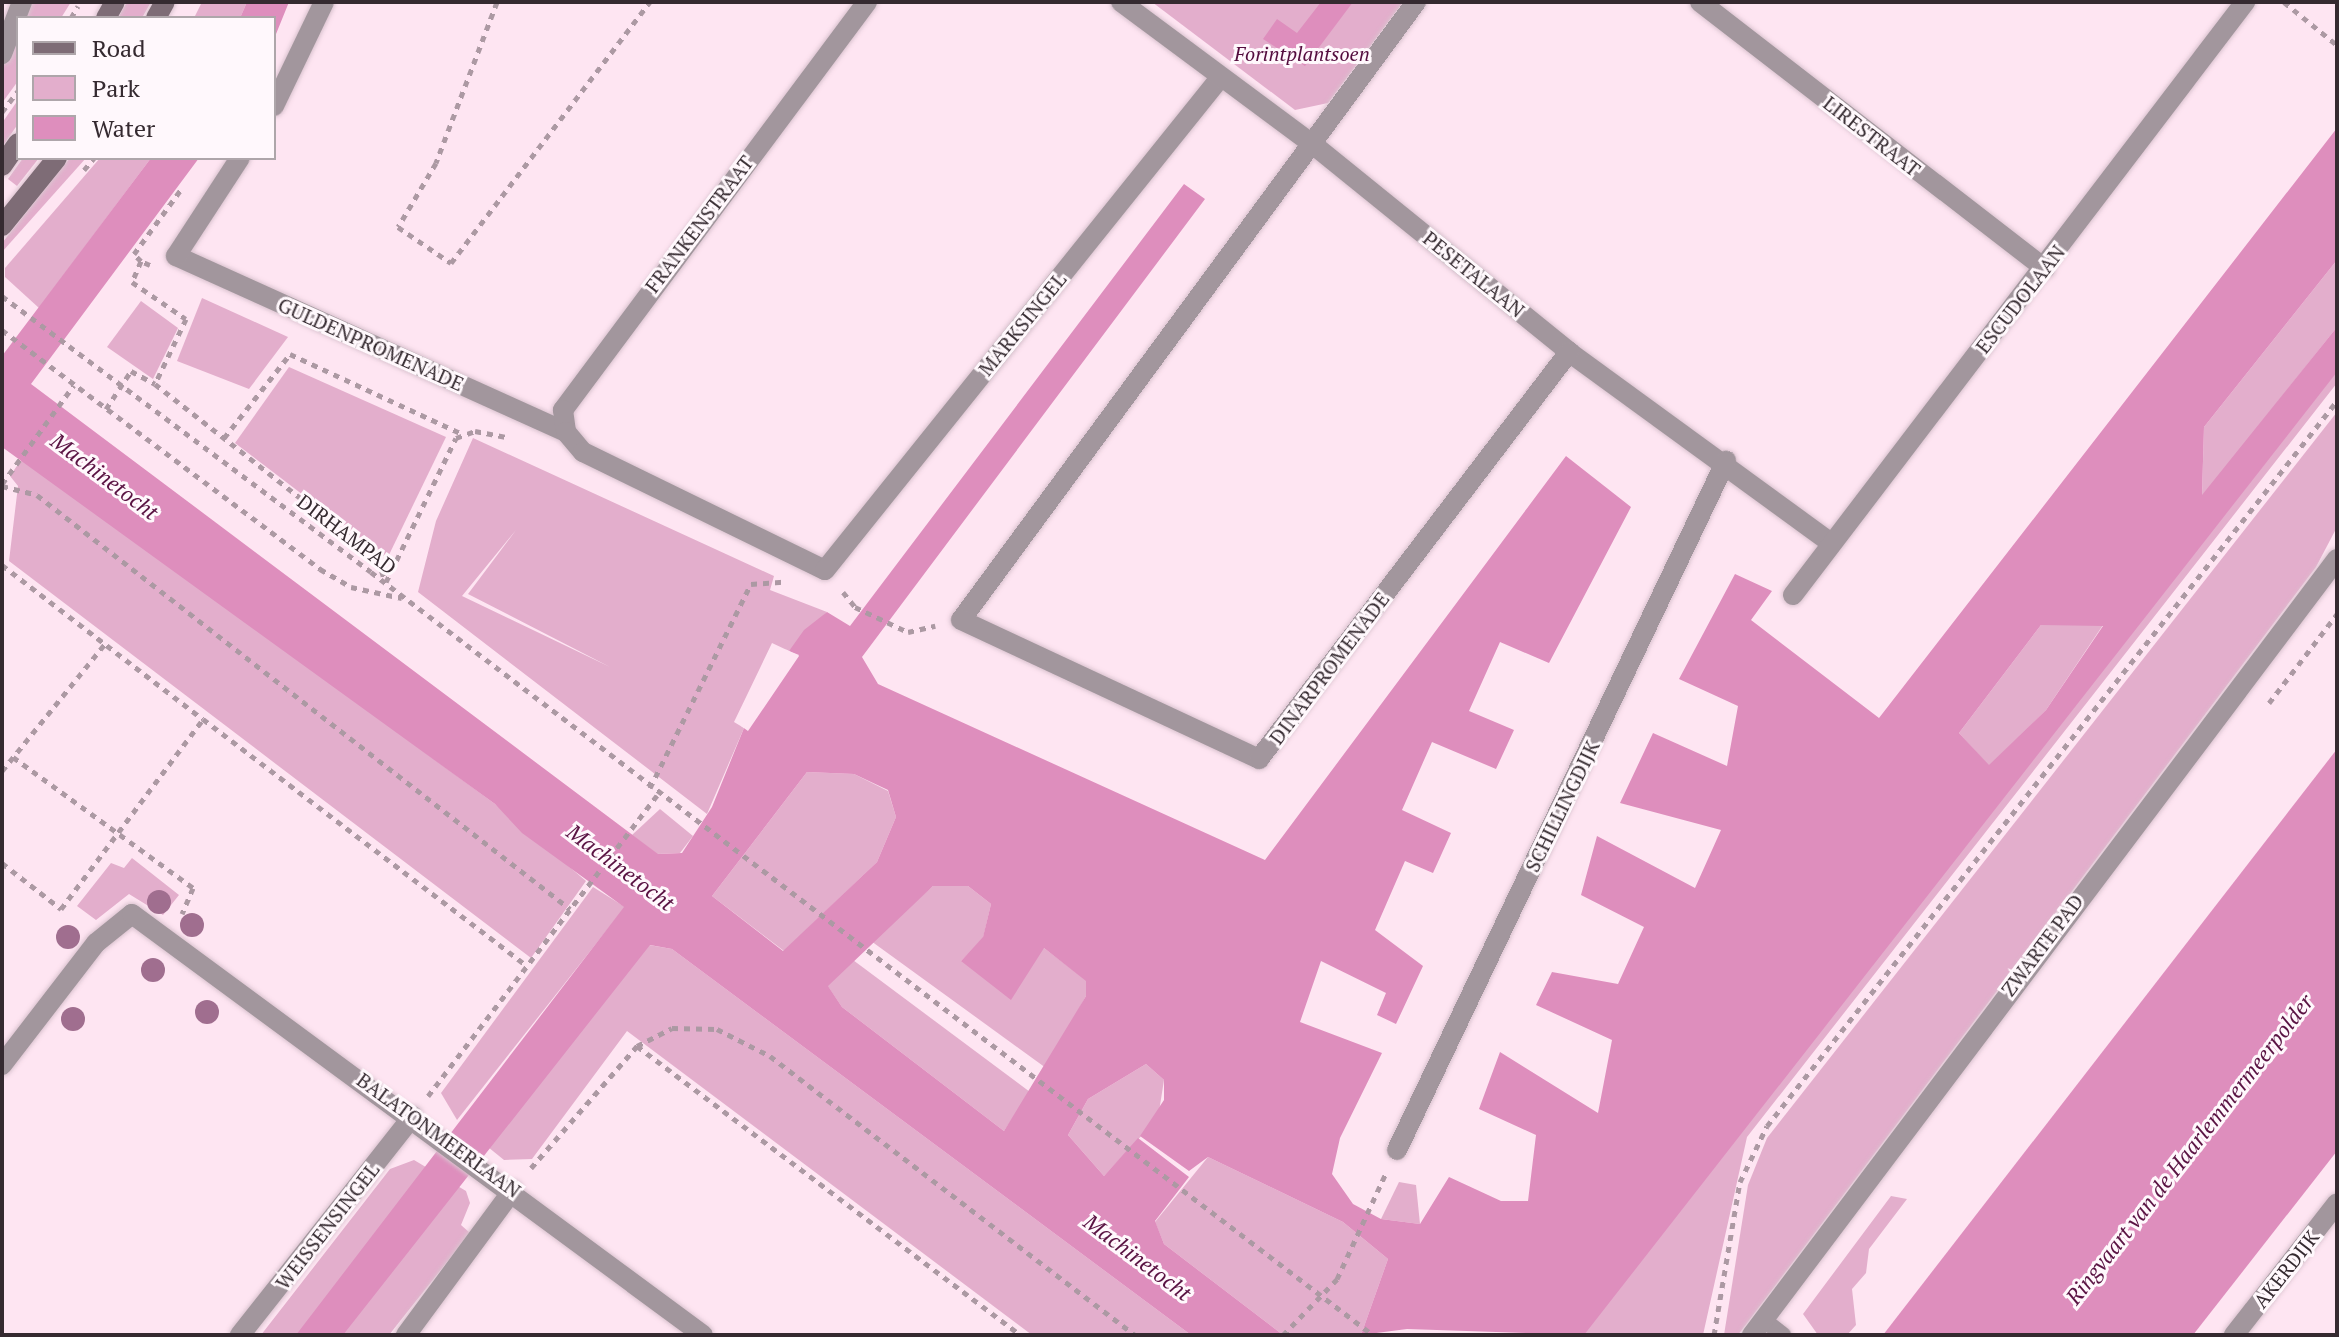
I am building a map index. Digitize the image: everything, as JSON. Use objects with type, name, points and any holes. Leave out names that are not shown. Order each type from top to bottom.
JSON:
[{"type":"main road","points":[[2,166],[16,146]]},
{"type":"main road","points":[[2,226],[55,160]]},
{"type":"street","points":[[276,102],[324,2]]},
{"type":"street","name":"FRANKENSTRAAT","points":[[566,432],[563,410],[573,392],[867,2]]},
{"type":"street","name":"PESETALAAN","points":[[1121,2],[1219,79],[1315,146],[1569,352],[1726,461],[1830,542]]},
{"type":"street","points":[[1315,146],[1416,2]]},
{"type":"street","name":"LIRESTRAAT","points":[[1700,2],[2045,269]]},
{"type":"street","name":"ESCUDOLAAN","points":[[1793,595],[1830,542],[2045,269],[2245,2]]},
{"type":"street","points":[[2,54],[16,18]]},
{"type":"street","name":"MARKSINGEL","points":[[566,432],[583,452],[825,570],[1219,79]]},
{"type":"street","name":"DINARPROMENADE","points":[[1315,146],[961,620],[1259,759],[1569,352]]},
{"type":"street","name":"GULDENPROMENADE","points":[[239,160],[176,256],[566,432]]},
{"type":"street","name":"SCHILLINGDIJK","points":[[1394,1157],[1726,461]]},
{"type":"street","name":"ZWARTE PAD","points":[[1758,1327],[2337,559]]},
{"type":"street","name":"BALATONMEERLAAN","points":[[2,1065],[96,943],[132,914],[172,939],[487,1169],[703,1335]]},
{"type":"street","name":"WEISSENSINGEL","points":[[240,1335],[413,1116]]},
{"type":"street","points":[[406,1335],[513,1190]]},
{"type":"street","name":"AKERDIJK","points":[[2234,1335],[2337,1203]]},
{"type":"lane","points":[[1758,1327],[1783,1335]]},
{"type":"path","points":[[497,2],[436,163],[398,227],[451,263],[650,2]]},
{"type":"path","points":[[2284,2],[2337,45]]},
{"type":"path","points":[[2,112],[16,94]]},
{"type":"path","points":[[155,267],[134,254],[191,175]]},
{"type":"path","points":[[141,261],[132,282],[186,319],[155,384]]},
{"type":"path","name":"DIRHAMPAD","points":[[2,296],[407,599],[657,795],[1373,1335]]},
{"type":"path","points":[[2,330],[320,569],[351,587],[407,599]]},
{"type":"path","points":[[224,438],[290,354],[462,434],[488,434]]},
{"type":"path","points":[[106,409],[131,371],[155,384],[378,559],[385,583]]},
{"type":"path","points":[[74,385],[7,473],[2,485],[37,495],[570,909]]},
{"type":"path","points":[[1714,1335],[1740,1182],[1767,1126],[2337,401]]},
{"type":"path","points":[[385,583],[462,434]]},
{"type":"path","points":[[2,565],[527,966]]},
{"type":"path","points":[[650,788],[751,584],[780,586]]},
{"type":"path","points":[[855,607],[908,632]]},
{"type":"path","points":[[2,771],[105,644]]},
{"type":"path","points":[[2,863],[61,909],[120,835],[203,719]]},
{"type":"path","points":[[13,757],[193,888],[172,939]]},
{"type":"path","points":[[413,1116],[657,795]]},
{"type":"path","points":[[513,1190],[637,1046],[672,1028],[717,1029],[770,1056],[1135,1335]]},
{"type":"path","points":[[637,1046],[1021,1335]]},
{"type":"path","points":[[1283,1335],[1297,1317],[1337,1279],[1394,1157]]},
{"type":"green space","points":[[30,2],[71,2],[62,16],[25,16]]},
{"type":"green space","points":[[127,2],[151,2],[143,16],[119,16]]},
{"type":"green space","points":[[202,2],[247,2],[241,16],[195,16]]},
{"type":"green space","name":"Forintplantsoen","points":[[1152,2],[1403,2],[1328,103],[1295,110]]},
{"type":"green space","points":[[16,41],[16,84],[2,103],[2,67]]},
{"type":"green space","points":[[16,103],[16,127],[2,147],[2,123]]},
{"type":"green space","points":[[22,160],[37,160],[17,186],[8,179]]},
{"type":"green space","points":[[68,160],[84,160],[2,252],[2,243]]},
{"type":"green space","points":[[98,160],[150,160],[39,308],[5,277],[5,268]]},
{"type":"green space","points":[[2337,260],[2337,327],[2202,497],[2204,427]]},
{"type":"green space","points":[[202,298],[288,337],[249,389],[177,361]]},
{"type":"green space","points":[[141,301],[178,328],[153,379],[107,347]]},
{"type":"green space","points":[[289,367],[446,437],[387,559],[235,443]]},
{"type":"green space","points":[[2337,371],[2337,383],[1747,1137],[1703,1335],[1583,1335]]},
{"type":"green space","points":[[2337,412],[2337,527],[2316,567],[1738,1335],[1724,1335],[1748,1185],[1767,1138]]},
{"type":"green space","points":[[473,438],[774,576],[770,590],[827,612],[789,651],[772,643],[734,722],[744,728],[707,814],[418,592],[436,521]],"holes":[[[516,530],[468,594],[610,667],[462,596]]]},
{"type":"green space","points":[[23,457],[495,804],[586,881],[531,958],[9,561],[18,486],[10,476]]},
{"type":"green space","points":[[2041,625],[2103,625],[2046,710],[1989,766],[1959,733]]},
{"type":"green space","points":[[807,772],[854,774],[888,791],[896,817],[877,862],[784,951],[712,896]]},
{"type":"green space","points":[[660,809],[693,836],[680,853],[657,854],[632,835]]},
{"type":"green space","points":[[132,858],[179,895],[163,915],[129,894],[96,920],[77,906],[111,863],[124,868]]},
{"type":"green space","points":[[933,886],[968,886],[991,904],[983,938],[961,961],[1044,948],[1086,980],[1086,996],[1046,1068],[871,941]]},
{"type":"green space","points":[[593,887],[625,907],[457,1120],[441,1093]]},
{"type":"green space","points":[[649,945],[672,949],[1191,1335],[1032,1335],[627,1031],[532,1159],[504,1160],[488,1147]]},
{"type":"green space","points":[[853,960],[1030,1092],[1004,1131],[842,1007],[827,985]]},
{"type":"green space","points":[[1146,1064],[1164,1080],[1158,1118],[1104,1176],[1068,1135],[1088,1099]]},
{"type":"green space","points":[[1208,1157],[1343,1222],[1388,1259],[1361,1335],[1283,1335],[1164,1244],[1155,1222]]},
{"type":"green space","points":[[414,1160],[466,1191],[470,1203],[461,1225],[470,1233],[389,1335],[261,1335],[390,1169]]},
{"type":"green space","points":[[1399,1182],[1416,1185],[1420,1224],[1381,1219]]},
{"type":"green space","points":[[1891,1196],[1907,1199],[1869,1249],[1866,1273],[1852,1289],[1856,1325],[1847,1335],[1818,1335],[1803,1314]]},
{"type":"water","points":[[247,2],[289,2],[276,34],[276,16],[241,16]]},
{"type":"water","points":[[1321,2],[1353,2],[1305,66],[1263,39],[1277,19],[1297,33]]},
{"type":"water","name":"Machinetocht","points":[[2337,128],[2337,260],[2204,427],[2202,495],[2337,327],[2337,372],[1584,1335],[1407,1329],[1361,1335],[1388,1259],[1343,1222],[1208,1157],[1189,1171],[1140,1136],[1164,1100],[1164,1080],[1146,1064],[1088,1099],[1068,1135],[1104,1176],[1138,1138],[1189,1177],[1155,1221],[1164,1244],[1283,1335],[1191,1335],[672,949],[650,945],[343,1335],[296,1335],[624,907],[522,833],[495,804],[2,447],[2,356],[149,160],[198,160],[31,384],[658,854],[682,853],[712,807],[744,728],[799,655],[789,651],[804,630],[827,612],[850,626],[1184,184],[1205,199],[862,657],[878,684],[1265,860],[1566,456],[1631,507],[1549,663],[1500,642],[1469,711],[1514,730],[1496,769],[1432,742],[1402,810],[1451,833],[1433,873],[1405,861],[1375,930],[1423,966],[1396,1024],[1377,1015],[1386,993],[1321,961],[1300,1022],[1382,1053],[1340,1138],[1332,1174],[1353,1204],[1381,1219],[1420,1224],[1449,1177],[1501,1201],[1528,1201],[1536,1135],[1479,1109],[1500,1052],[1598,1113],[1612,1040],[1536,1005],[1552,972],[1618,984],[1644,927],[1581,895],[1597,836],[1695,888],[1721,830],[1620,803],[1653,733],[1727,766],[1738,706],[1679,679],[1735,574],[1772,591],[1751,620],[1879,718]],"holes":[[[2041,625],[2103,626],[2046,710],[1989,765],[1959,733]],[[807,772],[854,774],[888,790],[896,817],[877,862],[783,951],[712,896]],[[933,886],[968,886],[991,904],[983,937],[961,961],[1011,1000],[1044,948],[1086,981],[1086,996],[1004,1131],[842,1007],[828,986]]]},
{"type":"water","name":"Ringvaart van de Haarlemmermeerpolder","points":[[2337,749],[2337,1151],[2193,1335],[1883,1335]]},
{"type":"pier","points":[[785,649],[799,656],[748,731],[741,726],[793,657]]}]
